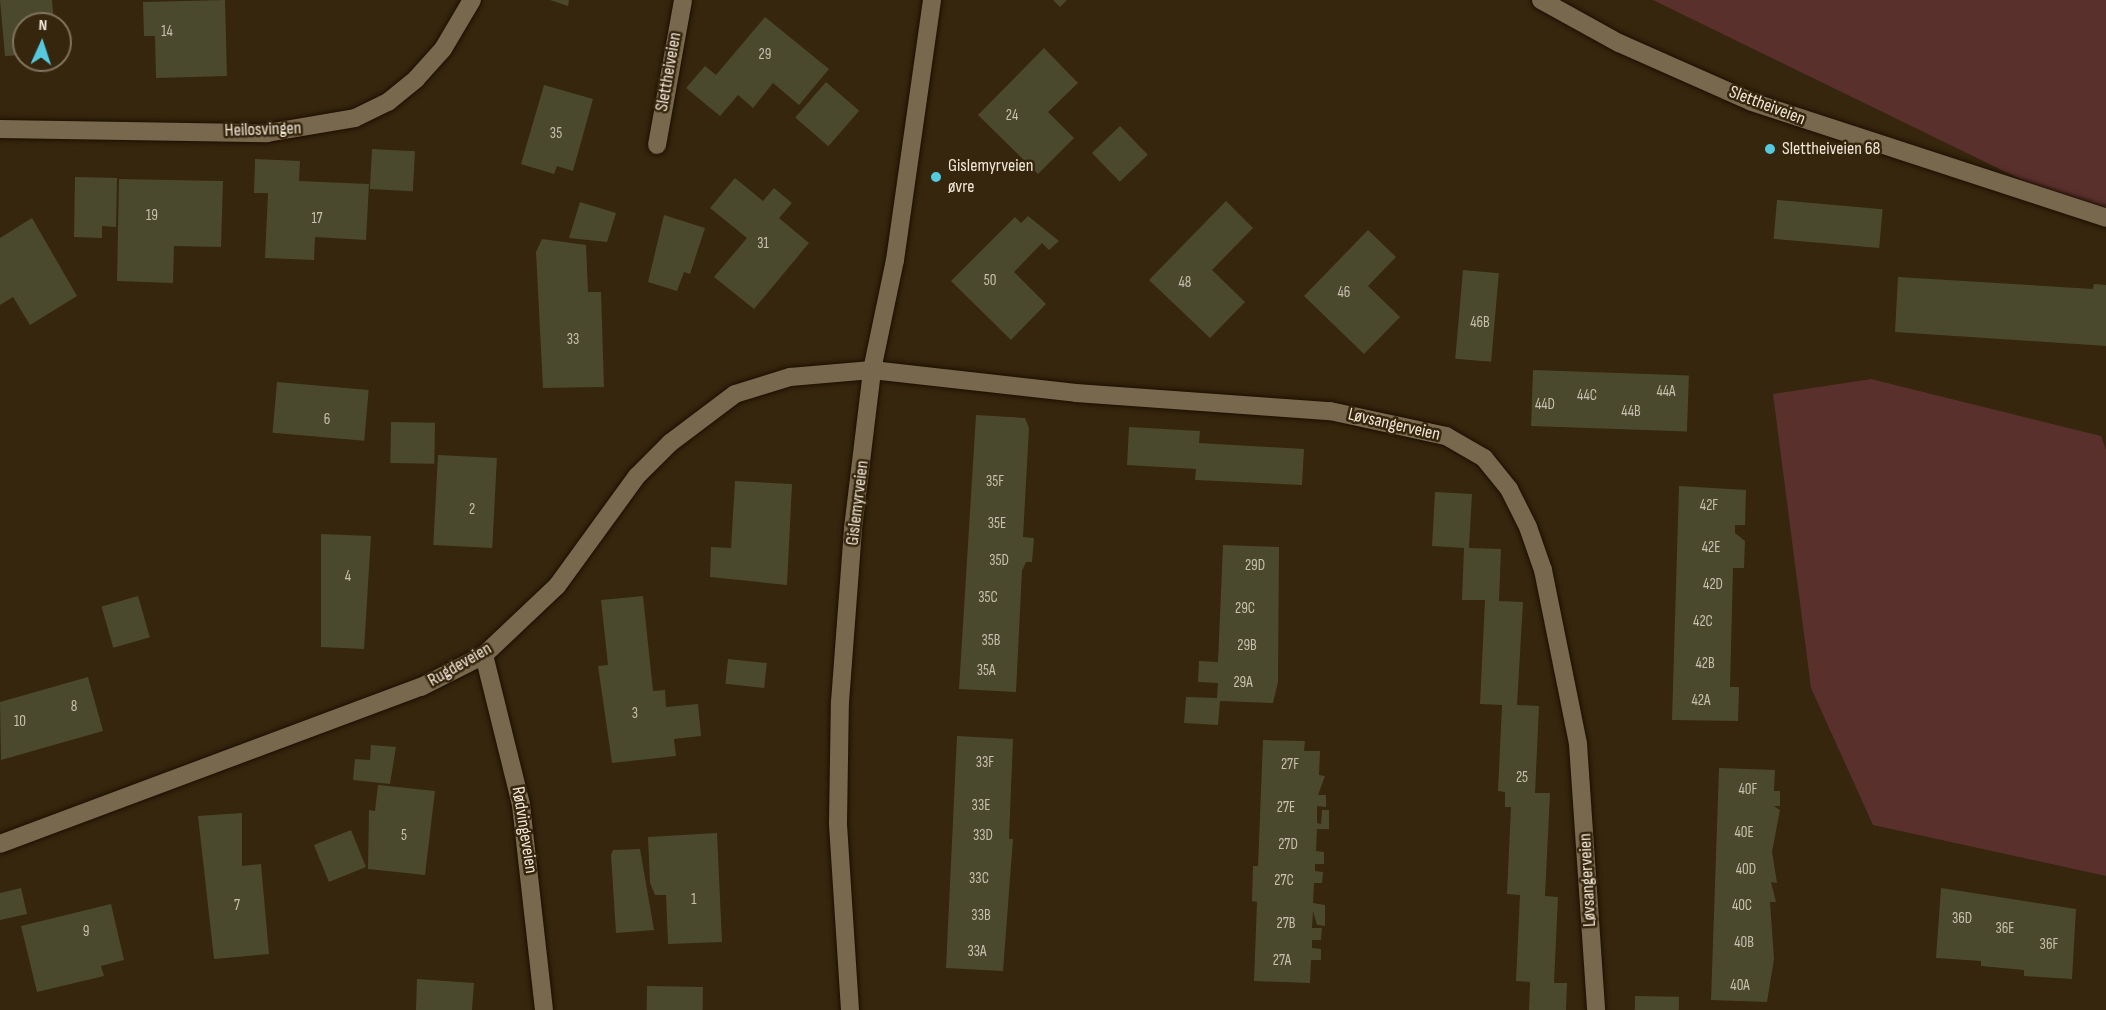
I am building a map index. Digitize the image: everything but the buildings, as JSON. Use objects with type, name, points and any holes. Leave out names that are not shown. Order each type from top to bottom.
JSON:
[{"type":"street","name":"Heilosvingen","points":[[0,129],[267,133],[354,118],[388,102],[416,79],[443,49],[472,0]]},
{"type":"street","name":"Slettheiveien","points":[[657,145],[683,0]]},
{"type":"street","name":"Gislemyrveien","points":[[850,1010],[838,823],[840,702],[872,370],[895,260],[933,0]]},
{"type":"street","name":"Slettheiveien","points":[[1541,0],[1647,57],[1752,102],[2106,219]]},
{"type":"street","name":"Rugdeveien","points":[[0,844],[421,687],[484,655],[556,586],[637,476],[702,416],[735,394],[790,377],[872,370]]},
{"type":"street","name":"Løvsangerveien","points":[[872,370],[1077,393],[1330,411],[1446,436],[1484,458],[1509,489],[1543,570],[1578,744],[1596,1010]]},
{"type":"street","name":"Rødvingeveien","points":[[484,655],[521,805],[544,1010]]},
{"type":"shaded area","points":[[1653,0],[2106,0],[2106,218],[2055,196]]},
{"type":"shaded area","points":[[1871,379],[2101,436],[2106,450],[2106,876],[1873,825],[1811,688],[1773,394]]},
{"type":"place","name":"Slettheiveien 68","points":[[1770,149]]},
{"type":"place","name":"Gislemyrveien øvre","points":[[936,177]]}]
